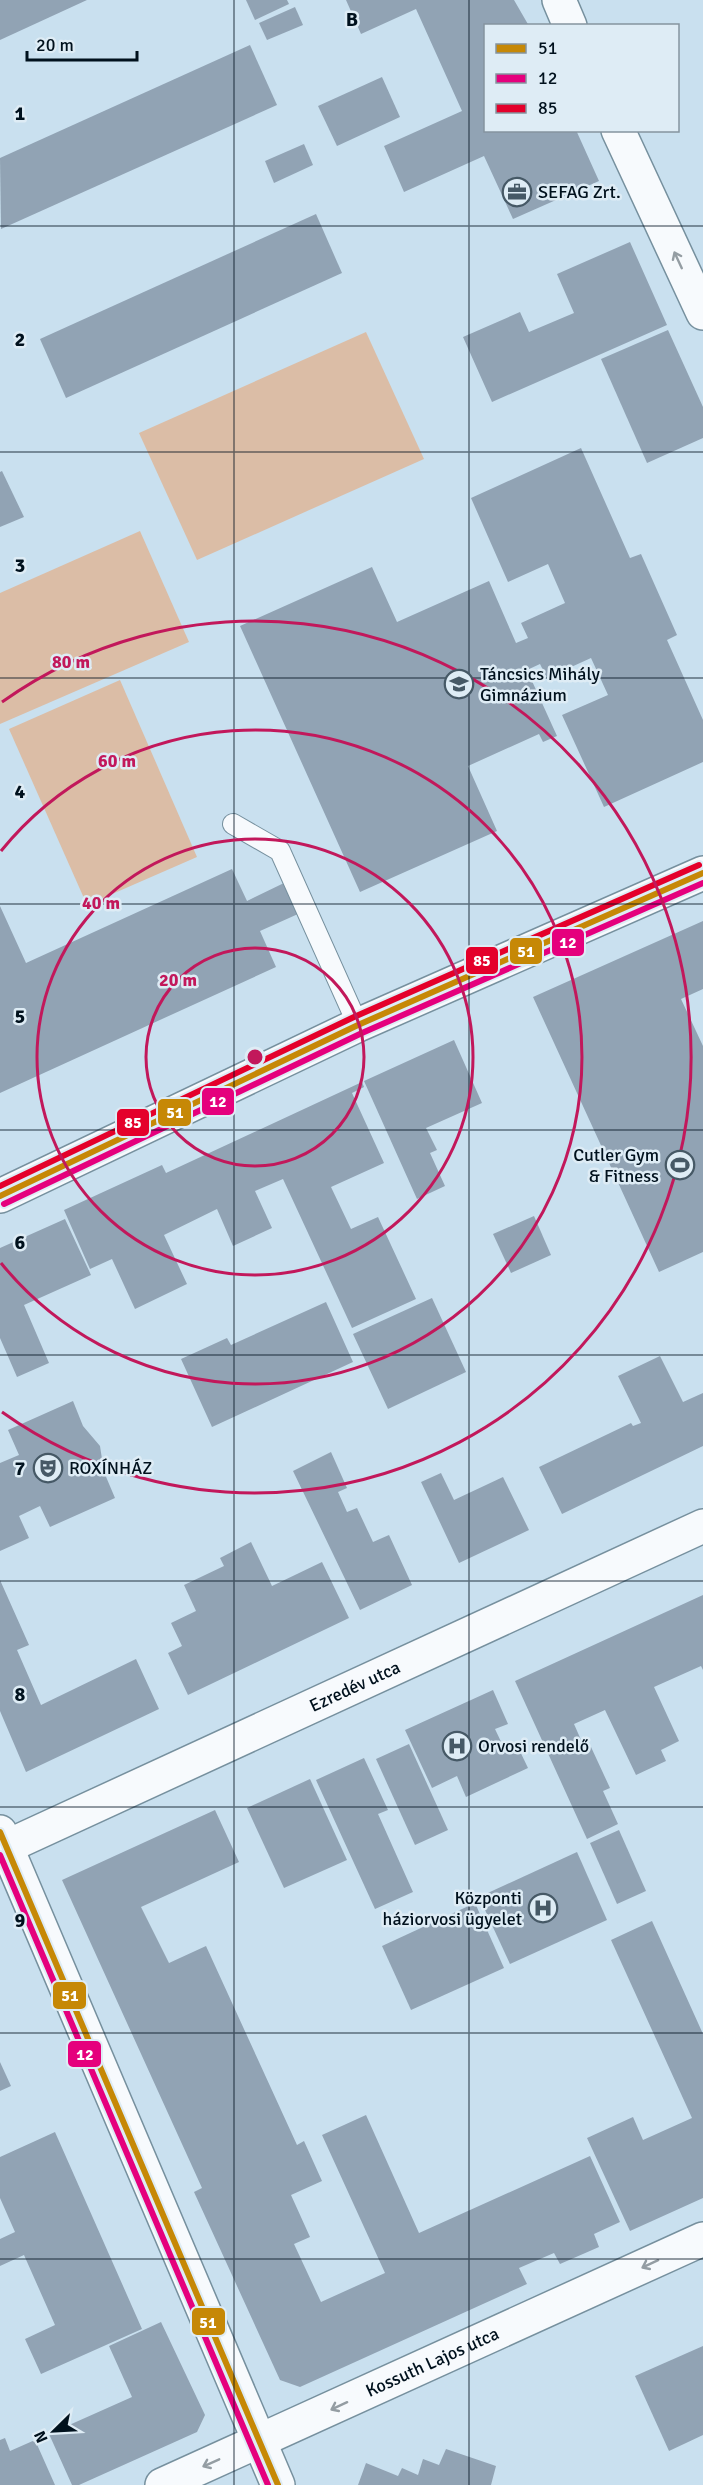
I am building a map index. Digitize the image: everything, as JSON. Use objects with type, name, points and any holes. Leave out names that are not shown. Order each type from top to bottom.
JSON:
[{"type":"street","points":[[559,0],[569,24]]},
{"type":"street","points":[[619,132],[703,313]]},
{"type":"street","points":[[0,1196],[358,1025],[703,873]]},
{"type":"street","name":"Ezredév utca","points":[[3,1839],[703,1526]]},
{"type":"street","points":[[3,1839],[278,2485]]},
{"type":"street","name":"Kossuth Lajos utca","points":[[162,2485],[703,2239]]},
{"type":"lane","points":[[233,824],[280,851],[358,1025]]},
{"type":"shaded area","points":[[366,332],[424,459],[197,560],[139,433]]},
{"type":"shaded area","points":[[140,531],[189,642],[0,724],[0,593]]},
{"type":"shaded area","points":[[120,680],[197,857],[87,905],[9,729]]},
{"type":"building","points":[[0,0],[87,0],[0,40]]},
{"type":"building","points":[[246,0],[287,0],[289,4],[255,20]]},
{"type":"building","points":[[346,0],[514,0],[528,24],[484,24],[484,132],[577,132],[599,181],[513,219],[484,156],[404,192],[384,146],[462,111],[416,9],[361,34]]},
{"type":"building","points":[[295,7],[303,25],[267,40],[259,23]]},
{"type":"building","points":[[250,45],[277,105],[1,229],[0,158]]},
{"type":"building","points":[[382,77],[400,117],[337,146],[318,106]]},
{"type":"building","points":[[304,144],[313,165],[274,183],[265,161]]},
{"type":"building","points":[[316,214],[342,273],[66,398],[40,339]]},
{"type":"building","points":[[630,242],[667,325],[492,402],[463,337],[520,312],[529,332],[574,313],[557,274]]},
{"type":"building","points":[[668,330],[703,407],[703,438],[647,463],[601,359]]},
{"type":"building","points":[[581,448],[630,558],[641,554],[677,635],[667,640],[703,720],[703,762],[604,807],[562,715],[608,695],[591,658],[547,678],[540,664],[527,670],[557,736],[543,742],[539,734],[468,766],[497,831],[360,892],[240,626],[372,567],[397,622],[489,581],[516,643],[528,638],[521,623],[565,603],[548,564],[508,582],[471,498]]},
{"type":"building","points":[[2,471],[24,517],[0,527],[0,472]]},
{"type":"building","points":[[232,869],[247,901],[284,883],[298,914],[260,931],[276,967],[0,1093],[0,906],[26,963]]},
{"type":"building","points":[[703,921],[703,989],[681,999],[703,1046],[703,1252],[659,1272],[533,997]]},
{"type":"building","points":[[454,1040],[482,1103],[426,1128],[437,1150],[430,1153],[445,1186],[417,1199],[364,1081]]},
{"type":"building","points":[[362,1082],[364,1087],[352,1093],[384,1163],[331,1187],[351,1229],[378,1217],[416,1299],[352,1328],[283,1179],[255,1191],[272,1228],[233,1246],[217,1209],[164,1235],[187,1284],[135,1309],[112,1259],[90,1269],[64,1210],[162,1165],[166,1173]]},
{"type":"building","points":[[534,1216],[551,1255],[511,1273],[493,1234]]},
{"type":"building","points":[[65,1219],[91,1275],[24,1305],[49,1363],[17,1377],[0,1338],[0,1248]]},
{"type":"building","points":[[432,1298],[466,1372],[388,1409],[353,1334]]},
{"type":"building","points":[[326,1302],[353,1362],[212,1427],[181,1359],[227,1338],[231,1345]]},
{"type":"building","points":[[660,1356],[683,1402],[703,1393],[703,1446],[562,1514],[539,1467],[631,1423],[633,1426],[641,1423],[618,1376]]},
{"type":"building","points":[[73,1401],[83,1426],[100,1446],[104,1472],[115,1498],[50,1527],[40,1506],[19,1516],[29,1538],[0,1551],[0,1463],[19,1455],[8,1430]]},
{"type":"building","points":[[331,1452],[347,1488],[338,1492],[347,1512],[357,1508],[373,1542],[389,1535],[412,1585],[360,1610],[293,1471]]},
{"type":"building","points":[[441,1473],[454,1500],[503,1477],[529,1530],[459,1563],[421,1482]]},
{"type":"building","points":[[251,1542],[272,1586],[322,1562],[349,1618],[188,1695],[168,1653],[182,1646],[171,1623],[196,1611],[184,1585],[224,1566],[220,1558]]},
{"type":"building","points":[[0,1580],[29,1645],[17,1650],[41,1705],[136,1659],[159,1709],[26,1772],[0,1711]]},
{"type":"building","points":[[703,1595],[703,1670],[701,1666],[654,1687],[679,1741],[661,1750],[666,1761],[636,1775],[605,1710],[574,1724],[585,1749],[591,1747],[610,1788],[603,1791],[618,1824],[587,1839],[515,1681]]},
{"type":"building","name":"Orvosi rendelő","points":[[493,1690],[508,1724],[495,1729],[504,1748],[516,1743],[528,1768],[466,1797],[457,1776],[432,1788],[405,1730]]},
{"type":"building","points":[[409,1744],[448,1830],[415,1845],[376,1759]]},
{"type":"building","points":[[364,1758],[388,1810],[378,1814],[413,1892],[375,1909],[316,1780]]},
{"type":"building","points":[[310,1779],[347,1860],[284,1888],[247,1808]]},
{"type":"building","points":[[215,1810],[239,1862],[141,1907],[169,1963],[206,1946],[297,2145],[304,2141],[322,2181],[291,2195],[310,2237],[294,2244],[321,2302],[385,2273],[322,2135],[366,2115],[419,2233],[590,2156],[620,2222],[594,2234],[599,2247],[560,2264],[554,2253],[519,2268],[527,2284],[300,2387],[280,2380],[194,2192],[202,2188],[62,1880]]},
{"type":"building","points":[[619,1830],[646,1891],[617,1904],[590,1843]]},
{"type":"building","name":"Központi háziorvosi ügyelet","points":[[577,1852],[607,1920],[510,1964],[479,1897]]},
{"type":"building","points":[[475,1903],[504,1968],[411,2010],[382,1946]]},
{"type":"building","points":[[652,1921],[703,2034],[703,2198],[630,2231],[587,2138],[633,2117],[643,2140],[692,2118],[611,1940]]},
{"type":"building","points":[[0,2062],[11,2086],[0,2091]]},
{"type":"building","points":[[55,2132],[142,2329],[41,2374],[25,2339],[55,2325],[24,2255],[0,2266],[0,2239],[15,2232],[0,2198],[0,2157]]},
{"type":"building","points":[[161,2322],[205,2415],[197,2432],[79,2485],[72,2485],[49,2434],[132,2397],[109,2346]]},
{"type":"building","points":[[703,2346],[703,2435],[669,2451],[635,2376]]},
{"type":"building","points":[[5,2438],[10,2451],[35,2440],[55,2485],[0,2485],[0,2440]]},
{"type":"building","points":[[446,2449],[496,2466],[491,2485],[358,2485],[366,2463],[398,2476],[402,2468],[418,2475],[423,2459],[439,2465]]},
{"type":"transit line","name":"85","points":[[0,1186],[354,1017],[699,865]]},
{"type":"transit line","name":"51","points":[[0,1196],[358,1025],[703,873]]},
{"type":"transit line","name":"12","points":[[4,1204],[362,1033],[703,883]]},
{"type":"transit line","name":"51","points":[[0,1832],[278,2485]]},
{"type":"transit line","name":"12","points":[[0,1855],[268,2485]]},
{"type":"place","name":"SEFAG Zrt.","points":[[517,192]]},
{"type":"place","name":"Táncsics Mihály Gimnázium","points":[[459,684]]},
{"type":"place","name":"Cutler Gym & Fitness","points":[[680,1165]]},
{"type":"place","name":"ROXÍNHÁZ","points":[[48,1468]]},
{"type":"place","name":"Orvosi rendelő","points":[[457,1746]]},
{"type":"place","name":"Központi háziorvosi ügyelet","points":[[543,1908]]}]
